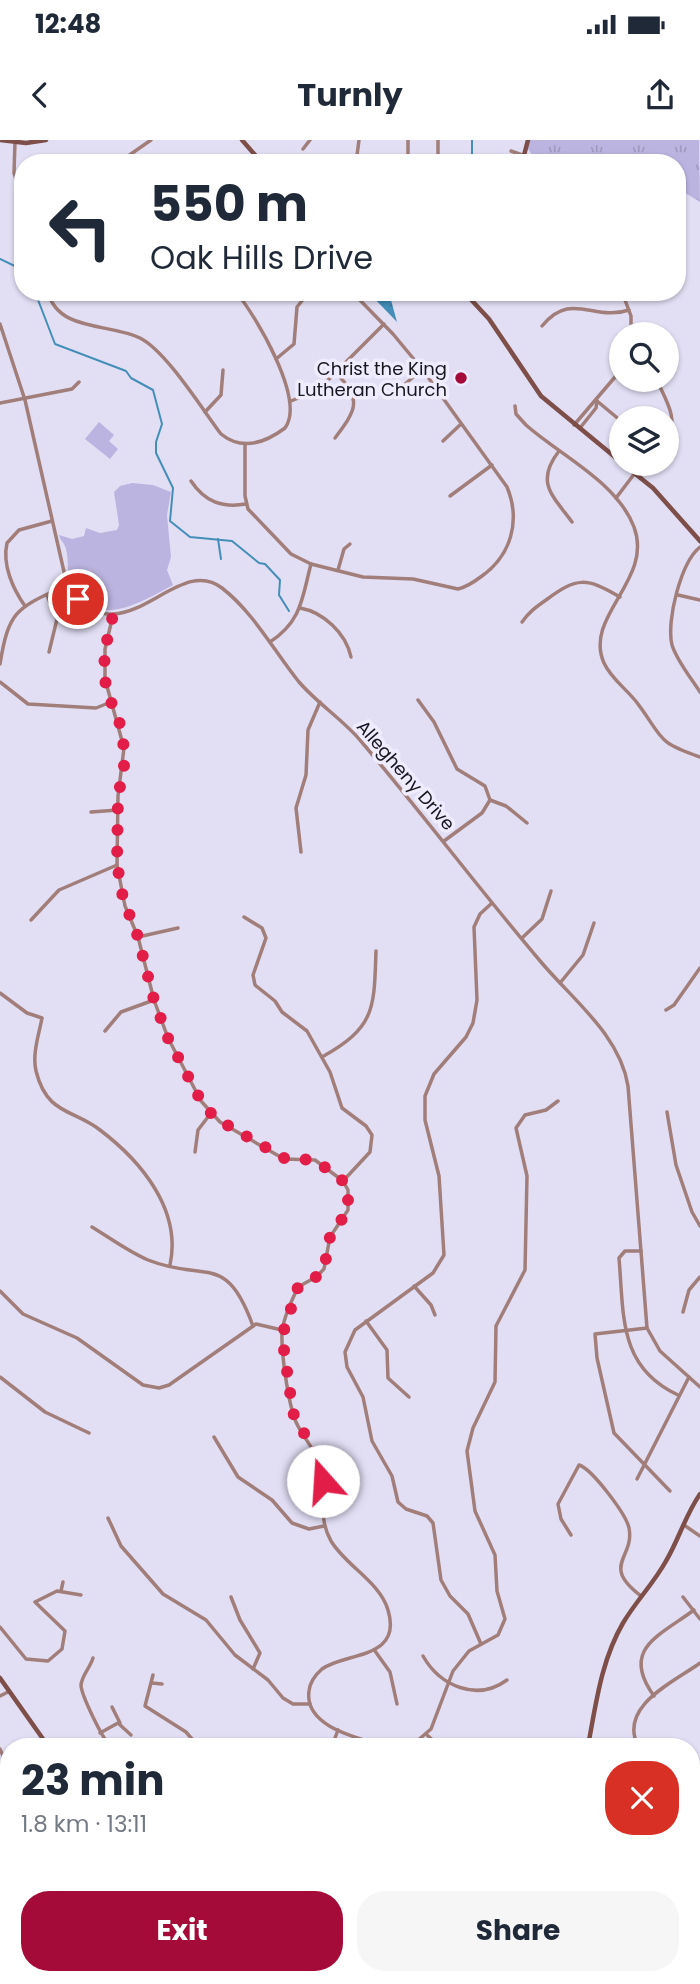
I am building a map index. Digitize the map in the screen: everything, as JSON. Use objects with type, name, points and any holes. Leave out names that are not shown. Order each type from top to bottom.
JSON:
[{"type":"main road","points":[[0,140],[46,140]]},
{"type":"main road","points":[[242,140],[254,154]]},
{"type":"main road","points":[[472,301],[489,319],[530,384],[574,425],[609,452]]},
{"type":"main road","points":[[638,476],[700,541]]},
{"type":"main road","points":[[590,1738],[607,1658],[621,1627],[665,1564],[682,1524],[700,1494]]},
{"type":"main road","points":[[0,1678],[42,1738]]},
{"type":"street","points":[[131,154],[151,140]]},
{"type":"street","points":[[303,149],[310,140]]},
{"type":"street","points":[[511,151],[519,154]]},
{"type":"street","points":[[51,301],[53,307],[64,317],[133,335],[153,346],[225,437],[246,444],[261,441],[285,428],[292,415],[276,359],[243,301]]},
{"type":"street","points":[[276,359],[294,344],[297,307],[302,301]]},
{"type":"street","points":[[246,444],[246,504],[253,516],[287,551],[311,564],[363,577],[413,579],[452,589],[467,586],[495,566],[505,554],[512,531],[511,497],[492,465],[422,369],[361,301]]},
{"type":"street","points":[[626,301],[630,322]]},
{"type":"street","points":[[541,326],[551,315],[565,308],[616,314],[629,310]]},
{"type":"street","points":[[0,324],[24,400],[67,585],[88,608],[113,615],[104,654],[106,686],[120,726],[124,748],[118,810],[117,864],[125,906],[138,937],[154,1000],[172,1045],[211,1113],[225,1125],[284,1158],[315,1160],[343,1181],[349,1198],[347,1215],[330,1237],[321,1273],[298,1287],[282,1330],[295,1419],[321,1469],[324,1526],[336,1549],[385,1602],[389,1629],[375,1651],[323,1669],[310,1686],[310,1704],[317,1717],[356,1738]]},
{"type":"street","points":[[290,401],[318,390],[384,324]]},
{"type":"street","points":[[403,386],[422,369]]},
{"type":"street","points":[[205,412],[219,399],[223,370]]},
{"type":"street","points":[[335,438],[351,417],[355,401],[350,387],[336,373]]},
{"type":"street","points":[[0,403],[72,390],[79,382]]},
{"type":"street","points":[[574,425],[609,386]]},
{"type":"street","points":[[597,401],[609,411]]},
{"type":"street","points":[[580,429],[596,408],[597,401]]},
{"type":"street","points":[[514,406],[516,414],[526,425],[616,498],[635,529],[638,550],[635,568],[601,635],[601,652],[605,666],[640,706],[660,739],[676,750],[700,757]]},
{"type":"street","points":[[443,441],[461,424]]},
{"type":"street","points":[[559,451],[550,463],[546,480],[550,491],[572,522]]},
{"type":"street","points":[[450,496],[492,465]]},
{"type":"street","points":[[616,498],[633,476]]},
{"type":"street","points":[[191,481],[200,493],[217,504],[246,504]]},
{"type":"street","points":[[25,606],[16,591],[6,563],[7,543],[19,530],[52,521]]},
{"type":"street","points":[[338,570],[344,549],[351,544]]},
{"type":"street","points":[[700,547],[685,564],[671,632],[672,644],[700,692]]},
{"type":"street","points":[[270,642],[289,628],[300,608],[311,564]]},
{"type":"street","name":"Allegheny Drive","points":[[113,615],[140,608],[185,584],[204,581],[222,588],[270,642],[299,682],[359,739],[444,841],[492,904],[598,1026],[627,1079],[647,1328],[660,1351],[700,1387]]},
{"type":"street","points":[[522,622],[528,613],[576,582],[596,583],[620,597]]},
{"type":"street","points":[[0,664],[2,634],[10,621],[25,606],[67,585]]},
{"type":"street","points":[[47,594],[57,619],[50,652]]},
{"type":"street","points":[[678,595],[700,600]]},
{"type":"street","points":[[300,608],[326,618],[350,649],[351,657]]},
{"type":"street","points":[[0,682],[27,704],[96,708],[111,702]]},
{"type":"street","points":[[418,700],[434,722],[457,769],[485,786],[490,800],[506,806],[527,823]]},
{"type":"street","points":[[301,852],[296,808],[306,775],[308,730],[320,702]]},
{"type":"street","points":[[444,841],[482,813],[490,800]]},
{"type":"street","points":[[90,812],[118,810]]},
{"type":"street","points":[[30,920],[59,890],[117,864]]},
{"type":"street","points":[[522,938],[542,919],[551,891]]},
{"type":"street","points":[[481,1644],[468,1614],[450,1596],[441,1580],[433,1523],[427,1516],[406,1509],[398,1502],[392,1476],[372,1441],[363,1397],[345,1359],[349,1339],[366,1321],[436,1269],[444,1249],[439,1176],[425,1121],[425,1096],[434,1074],[459,1045],[472,1023],[477,1000],[474,928],[477,918],[492,904]]},
{"type":"street","points":[[244,917],[262,928],[266,938],[253,975],[255,985],[282,1012],[307,1031],[333,1078],[342,1108],[366,1126],[373,1140],[367,1157],[343,1181]]},
{"type":"street","points":[[560,984],[583,955],[594,923]]},
{"type":"street","points":[[138,937],[178,928]]},
{"type":"street","points":[[322,1058],[345,1044],[372,1011],[376,951]]},
{"type":"street","points":[[666,1010],[674,1005],[700,968]]},
{"type":"street","points":[[0,993],[27,1013],[42,1018],[35,1062],[38,1077],[57,1107],[100,1129],[157,1188],[172,1234],[170,1265]]},
{"type":"street","points":[[104,1031],[121,1012],[154,1000]]},
{"type":"street","points":[[418,1738],[426,1734],[434,1723],[448,1681],[466,1654],[498,1635],[504,1625],[505,1612],[498,1591],[495,1555],[475,1511],[467,1443],[495,1382],[498,1320],[522,1279],[527,1253],[527,1176],[516,1128],[524,1115],[546,1110],[558,1101]]},
{"type":"street","points":[[667,1112],[676,1165],[691,1212],[700,1226]]},
{"type":"street","points":[[195,1152],[198,1130],[211,1113]]},
{"type":"street","points":[[92,1227],[148,1260],[227,1280],[240,1293],[253,1326]]},
{"type":"street","points":[[641,1251],[625,1251],[619,1258],[625,1330],[633,1353],[648,1375],[678,1395]]},
{"type":"street","points":[[527,1253],[534,1252]]},
{"type":"street","points":[[683,1311],[689,1290],[700,1277]]},
{"type":"street","points":[[414,1286],[431,1305],[435,1315]]},
{"type":"street","points":[[0,1291],[23,1314],[77,1338],[143,1385],[153,1388],[173,1383],[253,1326],[264,1324],[282,1330]]},
{"type":"street","points":[[366,1321],[387,1350],[388,1378],[408,1397]]},
{"type":"street","points":[[647,1328],[595,1334],[597,1358],[614,1433],[670,1491]]},
{"type":"street","points":[[0,1377],[45,1412],[89,1433]]},
{"type":"street","points":[[637,1479],[689,1377]]},
{"type":"street","points":[[290,1395],[299,1394]]},
{"type":"street","points":[[214,1437],[238,1477],[272,1500],[292,1522],[309,1529],[324,1526]]},
{"type":"street","points":[[571,1535],[561,1519],[558,1504],[579,1465],[580,1458]]},
{"type":"street","points":[[579,1465],[594,1475],[627,1523],[629,1538],[621,1558],[621,1572],[629,1586],[641,1596]]},
{"type":"street","points":[[108,1518],[121,1546],[163,1594],[206,1620],[235,1656],[288,1702],[310,1704]]},
{"type":"street","points":[[682,1524],[700,1536]]},
{"type":"street","points":[[61,1591],[63,1582]]},
{"type":"street","points":[[0,1627],[26,1659],[40,1663],[52,1659],[62,1648],[65,1631],[35,1602],[61,1591],[81,1595]]},
{"type":"street","points":[[231,1597],[260,1654],[253,1669]]},
{"type":"street","points":[[684,1597],[700,1619]]},
{"type":"street","points":[[654,1696],[640,1674],[642,1653],[652,1641],[694,1610]]},
{"type":"street","points":[[375,1651],[390,1672],[397,1704]]},
{"type":"street","points":[[423,1656],[434,1673],[478,1693],[494,1689],[507,1681]]},
{"type":"street","points":[[93,1658],[83,1677],[81,1689],[104,1738]]},
{"type":"street","points":[[636,1738],[633,1729],[635,1717],[654,1696],[700,1662]]},
{"type":"street","points":[[153,1675],[145,1706],[191,1738]]},
{"type":"street","points":[[152,1683],[162,1684]]},
{"type":"street","points":[[0,1696],[8,1692]]},
{"type":"street","points":[[112,1707],[120,1723],[131,1735]]},
{"type":"street","points":[[100,1733],[120,1723]]},
{"type":"street","points":[[335,1738],[338,1730]]},
{"type":"street","points":[[426,1734],[430,1738]]},
{"type":"street","points":[[700,1922],[700,1935]]},
{"type":"green space","points":[[528,140],[699,140],[700,202],[686,193],[686,154],[531,154],[527,147]]},
{"type":"green space","points":[[99,422],[114,435],[109,441],[118,449],[110,459],[85,439]]},
{"type":"green space","points":[[132,483],[153,485],[171,492],[167,515],[171,557],[167,570],[173,585],[131,605],[103,610],[90,606],[79,597],[70,581],[66,548],[59,535],[72,539],[84,536],[86,528],[100,533],[117,530],[119,525],[114,492],[120,486]]},
{"type":"water","points":[[377,301],[391,301],[397,322]]},
{"type":"waterway","points":[[472,140],[472,154]]},
{"type":"waterway","points":[[0,259],[14,266]]},
{"type":"waterway","points":[[38,301],[55,344],[126,371],[131,378],[153,390],[162,424],[156,442],[156,453],[173,488],[170,521],[190,537],[232,541],[259,563],[265,564],[280,580],[279,595],[289,611]]},
{"type":"waterway","points":[[218,539],[221,559]]},
{"type":"place","name":"Christ the King Lutheran Church","points":[[461,378]]},
{"type":"route","points":[[78,599],[94,611],[113,615],[105,649],[104,672],[107,693],[119,720],[124,748],[124,768],[118,796],[117,864],[123,898],[138,937],[154,1000],[168,1038],[201,1101],[215,1118],[284,1158],[319,1162],[329,1173],[340,1178],[348,1190],[348,1210],[330,1237],[324,1269],[312,1280],[298,1287],[282,1330],[293,1413],[315,1452],[323,1481]]}]
